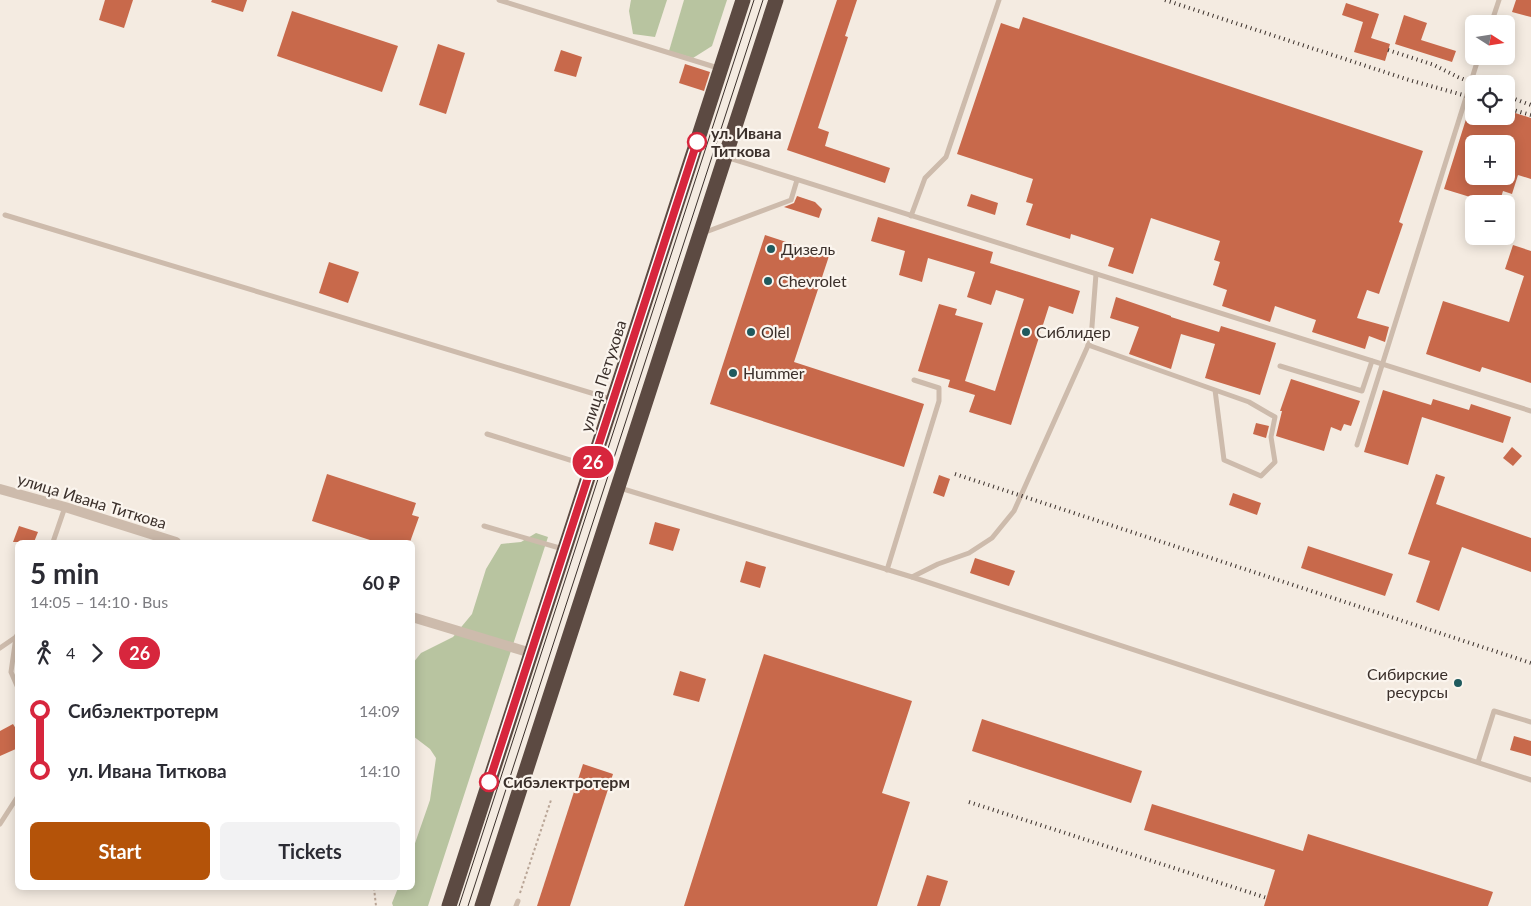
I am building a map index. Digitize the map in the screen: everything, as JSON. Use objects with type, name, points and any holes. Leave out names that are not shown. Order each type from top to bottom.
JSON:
[{"type":"highway","name":"улица Петухова","points":[[449,906],[743,0]]},
{"type":"highway","points":[[482,906],[775,1]]},
{"type":"street","name":"улица Ивана Титкова","points":[[0,488],[170,540]]},
{"type":"street","points":[[415,618],[531,653]]},
{"type":"lane","points":[[499,0],[721,69]]},
{"type":"lane","points":[[911,216],[925,178],[946,157],[999,0]]},
{"type":"lane","points":[[1494,15],[1500,0]]},
{"type":"lane","points":[[1358,445],[1476,65]]},
{"type":"lane","points":[[726,157],[1531,411]]},
{"type":"lane","points":[[701,234],[791,200],[797,180]]},
{"type":"lane","points":[[5,215],[613,400]]},
{"type":"lane","points":[[912,577],[938,564],[969,554],[992,538],[1014,511],[1091,339],[1096,274]]},
{"type":"lane","points":[[1088,345],[1249,402],[1275,417],[1271,437],[1275,462],[1261,476],[1224,460],[1215,390]]},
{"type":"lane","points":[[1280,366],[1362,392],[1372,361]]},
{"type":"lane","points":[[887,570],[939,401],[939,388],[914,380]]},
{"type":"lane","points":[[487,434],[592,467]]},
{"type":"lane","points":[[617,487],[912,577],[1531,780]]},
{"type":"lane","points":[[54,540],[65,507]]},
{"type":"lane","points":[[484,526],[565,550]]},
{"type":"lane","points":[[0,648],[15,637]]},
{"type":"lane","points":[[15,647],[11,672],[15,681]]},
{"type":"lane","points":[[1478,762],[1494,711],[1531,722]]},
{"type":"lane","points":[[0,824],[15,801]]},
{"type":"path","points":[[517,903],[551,800]]},
{"type":"path","points":[[374,890],[376,906]]},
{"type":"green space","points":[[631,0],[667,0],[655,37],[633,34],[629,11]]},
{"type":"green space","points":[[684,0],[727,0],[712,46],[693,58],[669,51]]},
{"type":"green space","points":[[536,533],[548,537],[428,906],[393,906],[392,903],[397,890],[415,890],[415,843],[430,800],[436,758],[430,749],[415,738],[415,660],[421,653],[453,637],[472,614],[486,569],[501,544],[521,542]]},
{"type":"building","points":[[105,0],[133,0],[124,28],[99,20]]},
{"type":"building","points":[[212,0],[247,0],[243,12],[211,2]]},
{"type":"building","points":[[837,0],[857,0],[845,36],[848,37],[818,128],[829,132],[825,146],[890,168],[885,183],[787,150]]},
{"type":"building","points":[[1516,0],[1531,0],[1531,17],[1512,12]]},
{"type":"building","points":[[1346,3],[1379,14],[1371,38],[1390,44],[1385,61],[1354,52],[1363,22],[1342,15]]},
{"type":"building","points":[[292,11],[398,46],[382,92],[277,56]]},
{"type":"building","points":[[1404,15],[1427,23],[1421,40],[1456,51],[1452,62],[1395,44]]},
{"type":"building","points":[[1023,17],[1423,151],[1399,222],[1403,224],[1379,294],[1367,290],[1357,318],[1389,327],[1385,342],[1369,336],[1365,349],[1312,332],[1316,320],[1275,306],[1270,322],[1222,306],[1227,290],[1213,285],[1220,262],[1214,260],[1220,241],[1151,218],[1133,274],[1108,266],[1114,248],[1071,234],[1070,239],[1026,225],[1033,204],[1026,202],[1033,179],[957,154],[1001,23],[1019,29]]},
{"type":"building","points":[[438,44],[465,53],[446,114],[419,105]]},
{"type":"building","points":[[561,50],[582,57],[576,77],[554,71]]},
{"type":"building","points":[[685,64],[710,72],[704,91],[679,83]]},
{"type":"building","points":[[1515,113],[1531,118],[1531,179],[1518,175],[1515,184],[1515,135],[1465,135],[1465,185],[1515,185],[1512,194],[1503,191],[1502,195],[1465,195],[1444,189],[1465,122],[1465,125],[1515,125]]},
{"type":"building","points":[[971,194],[998,203],[995,215],[967,206]]},
{"type":"building","points":[[797,196],[815,202],[822,209],[819,218],[784,207],[794,203]]},
{"type":"building","points":[[878,217],[993,252],[990,263],[1080,291],[1073,314],[1049,306],[1011,425],[969,412],[975,395],[948,387],[950,380],[918,371],[939,304],[957,309],[955,315],[983,323],[965,381],[995,391],[1024,299],[996,290],[991,305],[967,297],[975,272],[928,258],[922,282],[899,275],[905,251],[871,241]]},
{"type":"building","points":[[765,235],[829,256],[794,362],[924,404],[904,467],[710,404]]},
{"type":"building","points":[[1513,245],[1531,251],[1531,383],[1482,367],[1480,372],[1426,354],[1443,301],[1509,322],[1524,276],[1505,269]]},
{"type":"building","points":[[329,262],[359,272],[348,303],[319,293]]},
{"type":"building","points":[[1116,297],[1219,332],[1221,326],[1276,343],[1260,395],[1205,378],[1215,344],[1181,334],[1171,369],[1129,354],[1139,327],[1110,318]]},
{"type":"building","points":[[1291,379],[1360,401],[1351,426],[1344,424],[1341,431],[1331,427],[1324,451],[1276,436],[1282,411],[1280,411]]},
{"type":"building","points":[[1383,390],[1431,405],[1433,399],[1469,410],[1471,404],[1511,417],[1503,443],[1422,417],[1408,465],[1364,452]]},
{"type":"building","points":[[1256,423],[1269,426],[1266,438],[1253,434]]},
{"type":"building","points":[[1512,447],[1522,456],[1513,466],[1503,458]]},
{"type":"building","points":[[327,474],[416,503],[412,515],[419,517],[411,540],[370,540],[312,521]]},
{"type":"building","points":[[1436,474],[1445,477],[1436,504],[1531,538],[1531,572],[1462,547],[1439,611],[1416,602],[1430,561],[1408,554]]},
{"type":"building","points":[[939,475],[950,479],[944,497],[933,493]]},
{"type":"building","points":[[1233,493],[1261,503],[1257,515],[1229,505]]},
{"type":"building","points":[[655,522],[680,529],[673,551],[649,544]]},
{"type":"building","points":[[19,526],[38,532],[35,540],[15,540],[13,542]]},
{"type":"building","points":[[1308,546],[1393,574],[1385,596],[1301,568]]},
{"type":"building","points":[[975,558],[1015,571],[1009,586],[970,573]]},
{"type":"building","points":[[746,561],[766,567],[760,588],[740,582]]},
{"type":"building","points":[[764,654],[912,701],[882,793],[910,802],[877,906],[684,906]]},
{"type":"building","points":[[680,671],[706,679],[699,702],[673,695]]},
{"type":"building","points":[[982,719],[1142,771],[1131,803],[972,751]]},
{"type":"building","points":[[13,724],[15,727],[15,749],[0,756],[0,731]]},
{"type":"building","points":[[1514,736],[1531,741],[1531,756],[1510,750]]},
{"type":"building","points":[[583,764],[613,774],[570,906],[537,906]]},
{"type":"building","points":[[1152,804],[1303,851],[1308,834],[1493,892],[1488,906],[1264,906],[1275,870],[1144,830]]},
{"type":"building","points":[[927,875],[948,881],[940,906],[917,906]]},
{"type":"tram line","points":[[459,906],[754,0]]},
{"type":"tram line","points":[[468,906],[763,0]]},
{"type":"railway","points":[[1165,0],[1409,80],[1465,96]]},
{"type":"railway","points":[[1388,50],[1434,65],[1465,80]]},
{"type":"railway","points":[[1515,99],[1531,105]]},
{"type":"railway","points":[[1515,111],[1531,115]]},
{"type":"railway","points":[[955,474],[1531,663]]},
{"type":"railway","points":[[969,802],[1267,898]]},
{"type":"bus line","name":"26","points":[[489,782],[697,142]]},
{"type":"place","name":"ул. Ивана Титкова","points":[[697,142]]},
{"type":"place","name":"Дизель","points":[[771,249]]},
{"type":"place","name":"Chevrolet","points":[[768,281]]},
{"type":"place","name":"Olel","points":[[751,332]]},
{"type":"place","name":"Сиблидер","points":[[1026,332]]},
{"type":"place","name":"Hummer","points":[[733,373]]},
{"type":"place","name":"Сибирские ресурсы","points":[[1458,683]]},
{"type":"place","name":"Сибэлектротерм","points":[[489,782]]}]
